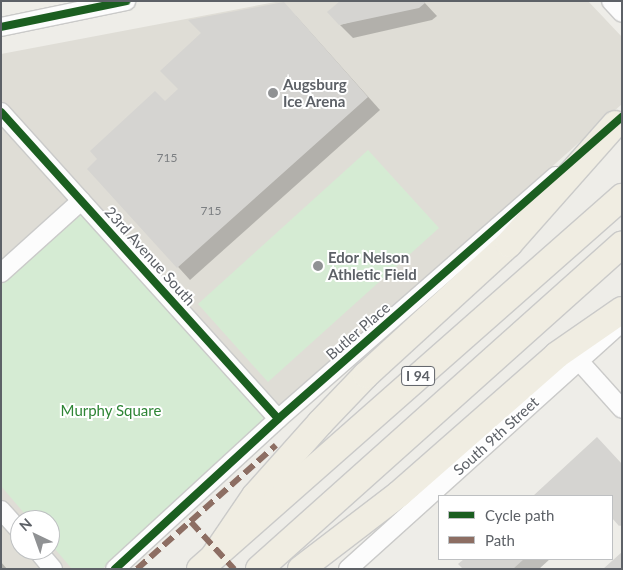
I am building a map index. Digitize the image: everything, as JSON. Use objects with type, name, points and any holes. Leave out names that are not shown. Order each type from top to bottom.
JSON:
[{"type":"highway","points":[[207,562],[256,496],[335,408],[366,375],[509,244],[618,121]]},
{"type":"highway","name":"I 94","points":[[207,562],[622,196]]},
{"type":"highway","name":"I 94","points":[[259,569],[622,244]]},
{"type":"highway","points":[[301,569],[399,494],[557,355],[622,310]]},
{"type":"street","points":[[1,27],[126,1]]},
{"type":"street","points":[[611,1],[622,13]]},
{"type":"street","name":"23rd Avenue South","points":[[1,112],[278,419]]},
{"type":"street","name":"Butler Place","points":[[115,569],[278,419],[618,121]]},
{"type":"street","points":[[1,273],[82,201]]},
{"type":"street","name":"South 9th Street","points":[[348,569],[622,323]]},
{"type":"street","points":[[579,361],[622,409]]},
{"type":"street","points":[[1,510],[10,520]]},
{"type":"shaded area","points":[[281,1],[588,1],[622,37],[622,104],[102,569],[1,569],[1,54]]},
{"type":"green space","name":"Edor Nelson Athletic Field","points":[[368,150],[439,228],[268,382],[198,304]]},
{"type":"green space","name":"Murphy Square","points":[[82,213],[267,420],[102,569],[72,569],[60,555],[60,510],[21,510],[1,486],[1,285]]},
{"type":"building","points":[[340,1],[424,1],[425,3],[419,8],[339,25],[327,12]]},
{"type":"building","points":[[284,2],[368,97],[177,268],[87,169],[97,159],[90,151],[155,91],[165,101],[178,89],[160,71],[201,33],[188,20]]},
{"type":"building","points":[[597,437],[622,464],[622,524],[619,526],[613,519],[613,495],[534,495]]},
{"type":"building","points":[[622,552],[622,569],[603,569]]},
{"type":"building","points":[[463,560],[523,560],[513,569],[463,569],[458,564]]},
{"type":"marked path","points":[[137,569],[276,445]]},
{"type":"marked path","points":[[191,522],[234,569]]},
{"type":"cycle path","points":[[1,27],[126,1]]},
{"type":"cycle path","points":[[1,112],[278,419]]},
{"type":"cycle path","points":[[115,569],[278,419],[622,117]]},
{"type":"place","name":"Augsburg Ice Arena","points":[[273,93]]},
{"type":"place","name":"Edor Nelson Athletic Field","points":[[318,266]]}]
